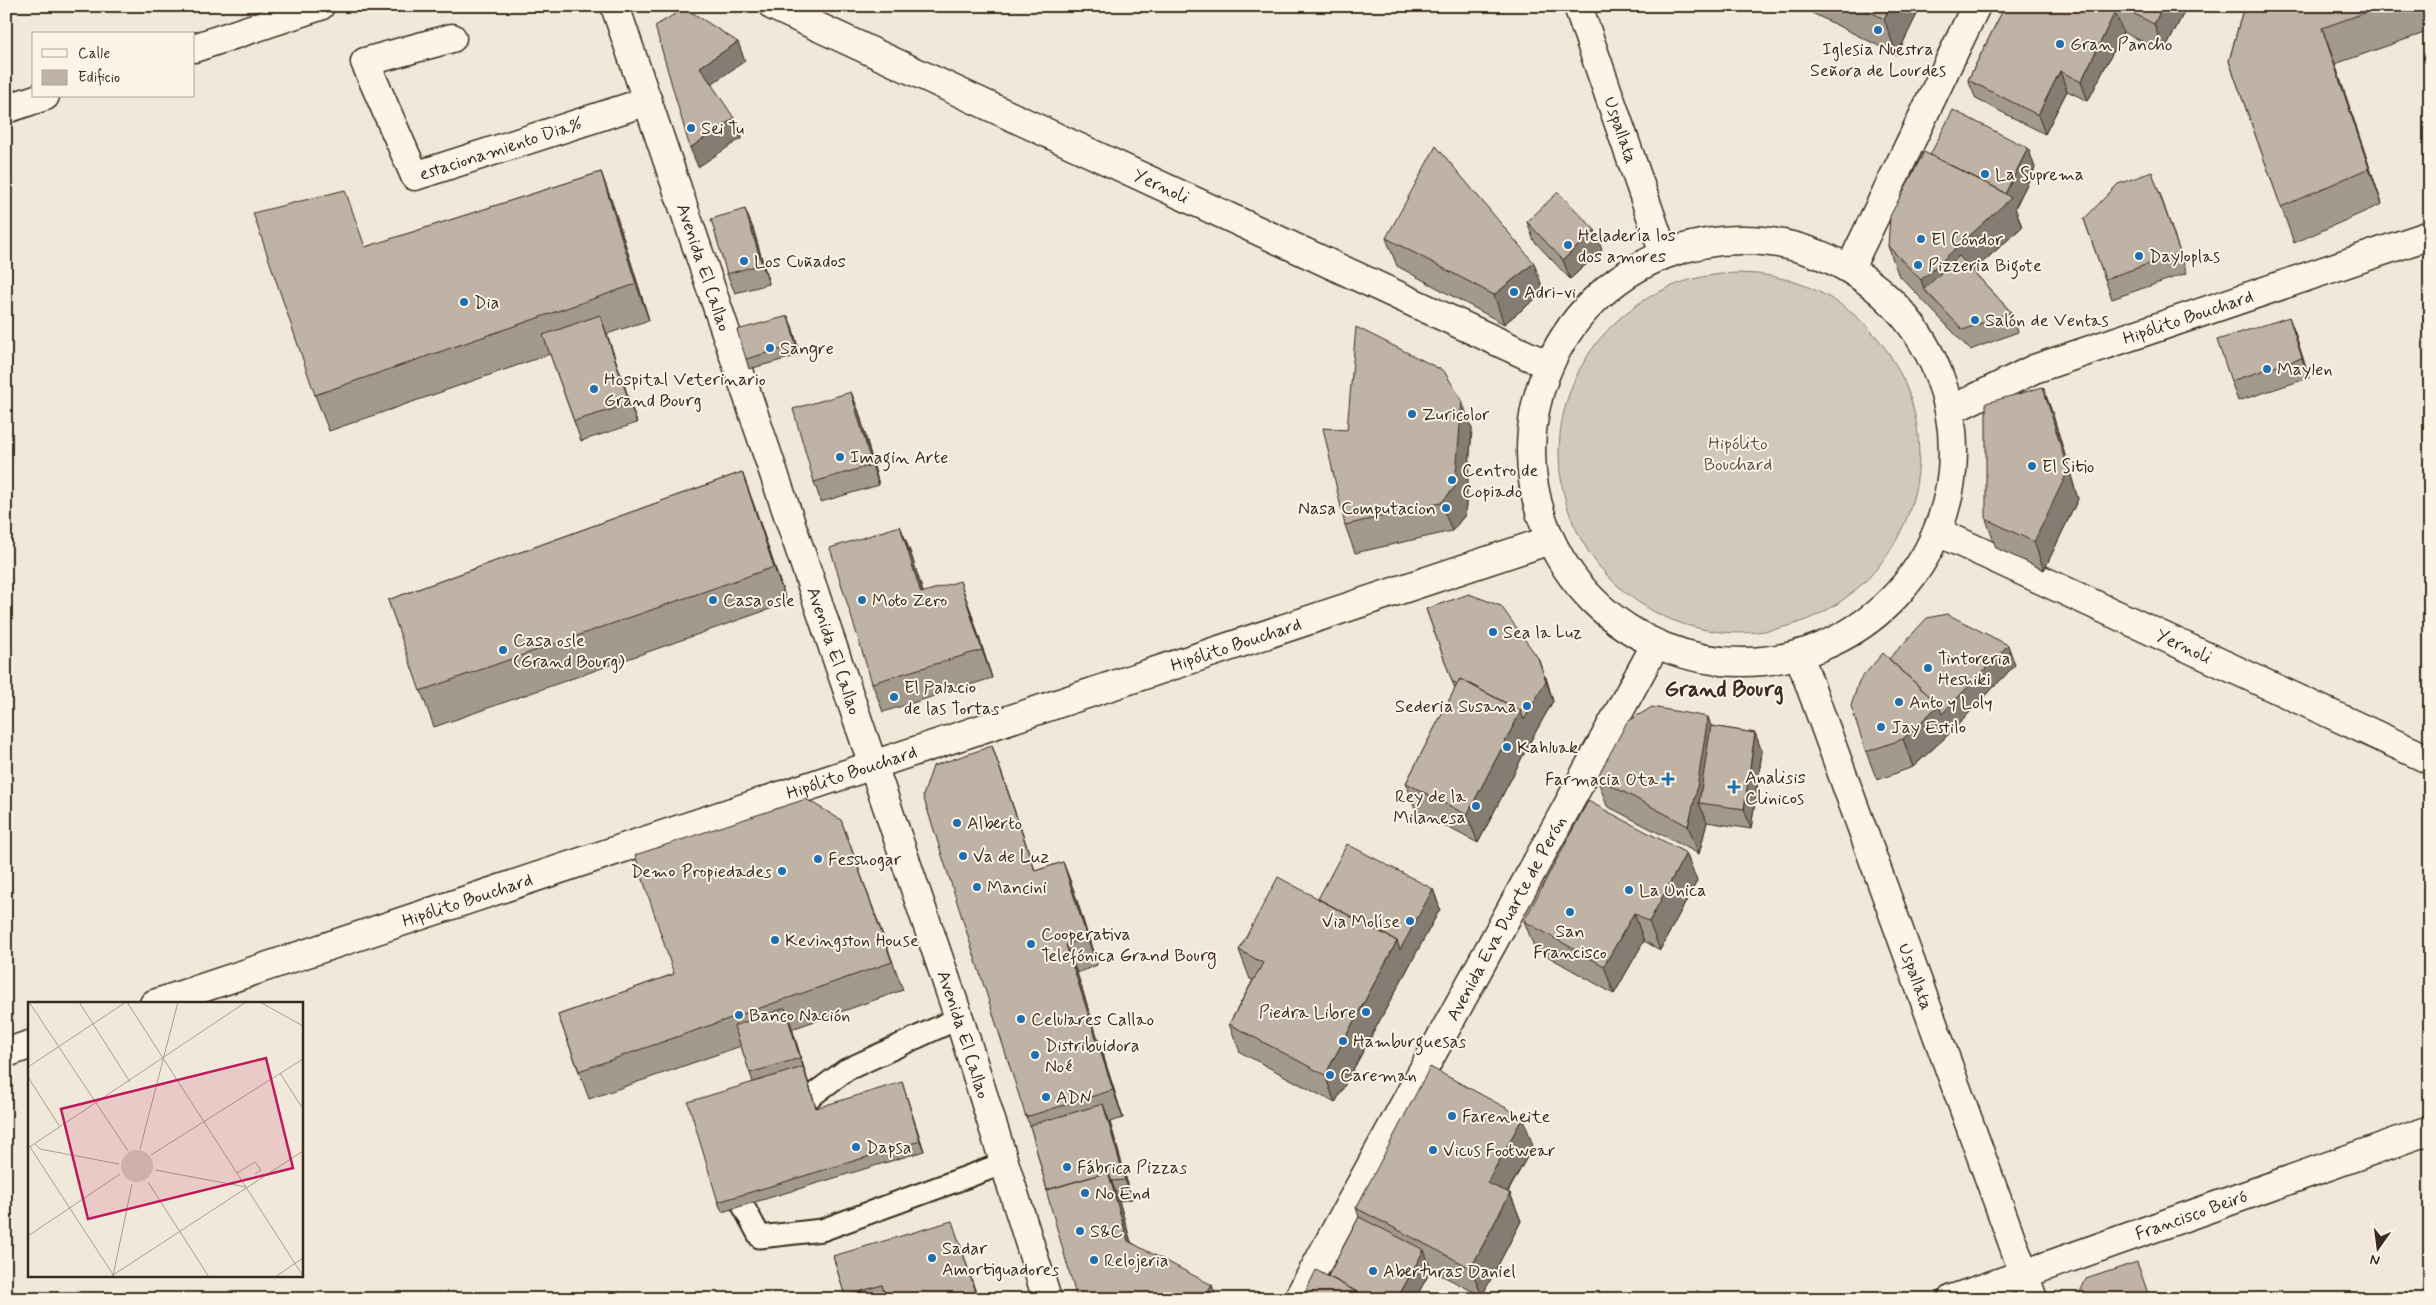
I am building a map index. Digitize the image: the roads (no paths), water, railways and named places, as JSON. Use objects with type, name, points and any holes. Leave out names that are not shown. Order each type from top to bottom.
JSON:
[{"type":"street","points":[[195,48],[320,6]]},
{"type":"street","name":"Avenida El Callao","points":[[615,6],[959,1018],[1047,1299]]},
{"type":"street","name":"Yernoli","points":[[773,6],[1548,365]]},
{"type":"street","name":"Uspallata","points":[[1578,6],[1664,254]]},
{"type":"street","points":[[1850,268],[1976,6]]},
{"type":"street","name":"estacionamiento Dia%","points":[[452,38],[365,62],[415,176],[648,101]]},
{"type":"street","points":[[6,109],[39,98]]},
{"type":"street","name":"Hipólito Bouchard","points":[[1951,410],[2034,370],[2430,235]]},
{"type":"street","points":[[1759,240],[1798,247],[1821,254],[1850,268],[1896,306],[1931,354],[1951,410],[1955,445],[1954,474],[1948,504],[1938,532],[1920,567],[1895,598],[1865,624],[1834,642],[1799,655],[1748,663],[1697,658],[1656,644],[1606,613],[1576,583],[1550,540],[1534,492],[1529,449],[1534,406],[1548,365],[1567,330],[1592,300],[1623,275],[1664,254],[1711,241],[1759,240]]},
{"type":"street","name":"Yernoli","points":[[1938,532],[2430,760]]},
{"type":"street","name":"Hipólito Bouchard","points":[[160,1002],[1550,540]]},
{"type":"street","name":"Avenida Eva Duarte de Perón","points":[[1298,1299],[1656,644]]},
{"type":"street","name":"Uspallata","points":[[1799,655],[2028,1287]]},
{"type":"street","points":[[6,1053],[28,1045]]},
{"type":"street","name":"Francisco Beiró","points":[[1952,1299],[2028,1287],[2430,1130]]},
{"type":"lane","points":[[771,1127],[846,1070],[959,1018]]},
{"type":"lane","points":[[742,1162],[734,1189],[760,1236],[822,1230],[1005,1163]]},
{"type":"place","name":"Iglesia Nuestra Señora de Lourdes","points":[[1878,30]]},
{"type":"place","name":"Gran Pancho","points":[[2060,44]]},
{"type":"place","name":"Sei Tu","points":[[691,128]]},
{"type":"place","name":"La Suprema","points":[[1985,174]]},
{"type":"place","name":"El Cóndor","points":[[1921,239]]},
{"type":"place","name":"Heladería los dos amores","points":[[1568,245]]},
{"type":"place","name":"Dayloplas","points":[[2139,256]]},
{"type":"place","name":"Los Cuñados","points":[[744,261]]},
{"type":"place","name":"Pizzeria Bigote","points":[[1918,265]]},
{"type":"place","name":"Adri-vi","points":[[1514,292]]},
{"type":"place","name":"Dia","points":[[464,302]]},
{"type":"place","name":"Salón de Ventas","points":[[1975,320]]},
{"type":"place","name":"Sangre","points":[[770,348]]},
{"type":"place","name":"Maylen","points":[[2267,369]]},
{"type":"place","name":"Hospital Veterinario Grand Bourg","points":[[594,389]]},
{"type":"place","name":"Zuricolor","points":[[1412,414]]},
{"type":"place","name":"Imagin Arte","points":[[840,457]]},
{"type":"place","name":"El Sitio","points":[[2032,466]]},
{"type":"place","name":"Centro de Copiado","points":[[1452,480]]},
{"type":"place","name":"Nasa Computacion","points":[[1446,508]]},
{"type":"place","name":"Casa osle","points":[[713,600]]},
{"type":"place","name":"Moto Zero","points":[[862,600]]},
{"type":"place","name":"Sea la Luz","points":[[1493,632]]},
{"type":"place","name":"Casa osle (Grand Bourg)","points":[[503,650]]},
{"type":"place","name":"Tintoreria Heshiki","points":[[1928,668]]},
{"type":"place","name":"El Palacio de las Tortas","points":[[894,697]]},
{"type":"place","name":"Anto y Loly","points":[[1899,702]]},
{"type":"place","name":"Sederia Susana","points":[[1527,706]]},
{"type":"place","name":"Jay Estilo","points":[[1881,727]]},
{"type":"place","name":"Kahluak","points":[[1507,747]]},
{"type":"place","name":"Farmacia Ota","points":[[1668,779]]},
{"type":"place","name":"Analisis Clinicos","points":[[1734,787]]},
{"type":"place","name":"Rey de la Milanesa","points":[[1476,806]]},
{"type":"place","name":"Alberto","points":[[957,823]]},
{"type":"place","name":"Va de Luz","points":[[963,856]]},
{"type":"place","name":"Fesshogar","points":[[818,859]]},
{"type":"place","name":"Demo Propiedades","points":[[782,871]]},
{"type":"place","name":"Mancini","points":[[977,887]]},
{"type":"place","name":"La Unica","points":[[1629,890]]},
{"type":"place","name":"San Francisco","points":[[1570,912]]},
{"type":"place","name":"Via Molíse","points":[[1410,921]]},
{"type":"place","name":"Kevingston House","points":[[775,940]]},
{"type":"place","name":"Cooperativa Telefónica Grand Bourg","points":[[1031,944]]},
{"type":"place","name":"Piedra Libre","points":[[1366,1012]]},
{"type":"place","name":"Banco Nación","points":[[739,1015]]},
{"type":"place","name":"Celulares Callao","points":[[1021,1019]]},
{"type":"place","name":"Hamburguesas","points":[[1343,1041]]},
{"type":"place","name":"Distribuidora Noé","points":[[1035,1055]]},
{"type":"place","name":"Careman","points":[[1330,1075]]},
{"type":"place","name":"ADN","points":[[1046,1097]]},
{"type":"place","name":"Farenheite","points":[[1452,1116]]},
{"type":"place","name":"Dapsa","points":[[856,1147]]},
{"type":"place","name":"Vicus Footwear","points":[[1433,1150]]},
{"type":"place","name":"Fábrica Pizzas","points":[[1067,1167]]},
{"type":"place","name":"No End","points":[[1085,1193]]},
{"type":"place","name":"S&C","points":[[1080,1231]]},
{"type":"place","name":"Sadar Amortiguadores","points":[[932,1258]]},
{"type":"place","name":"Relojeria","points":[[1094,1260]]},
{"type":"place","name":"Aberturas Daniel","points":[[1373,1271]]},
{"type":"district","name":"Grand Bourg","points":[[1724,688]]}]
